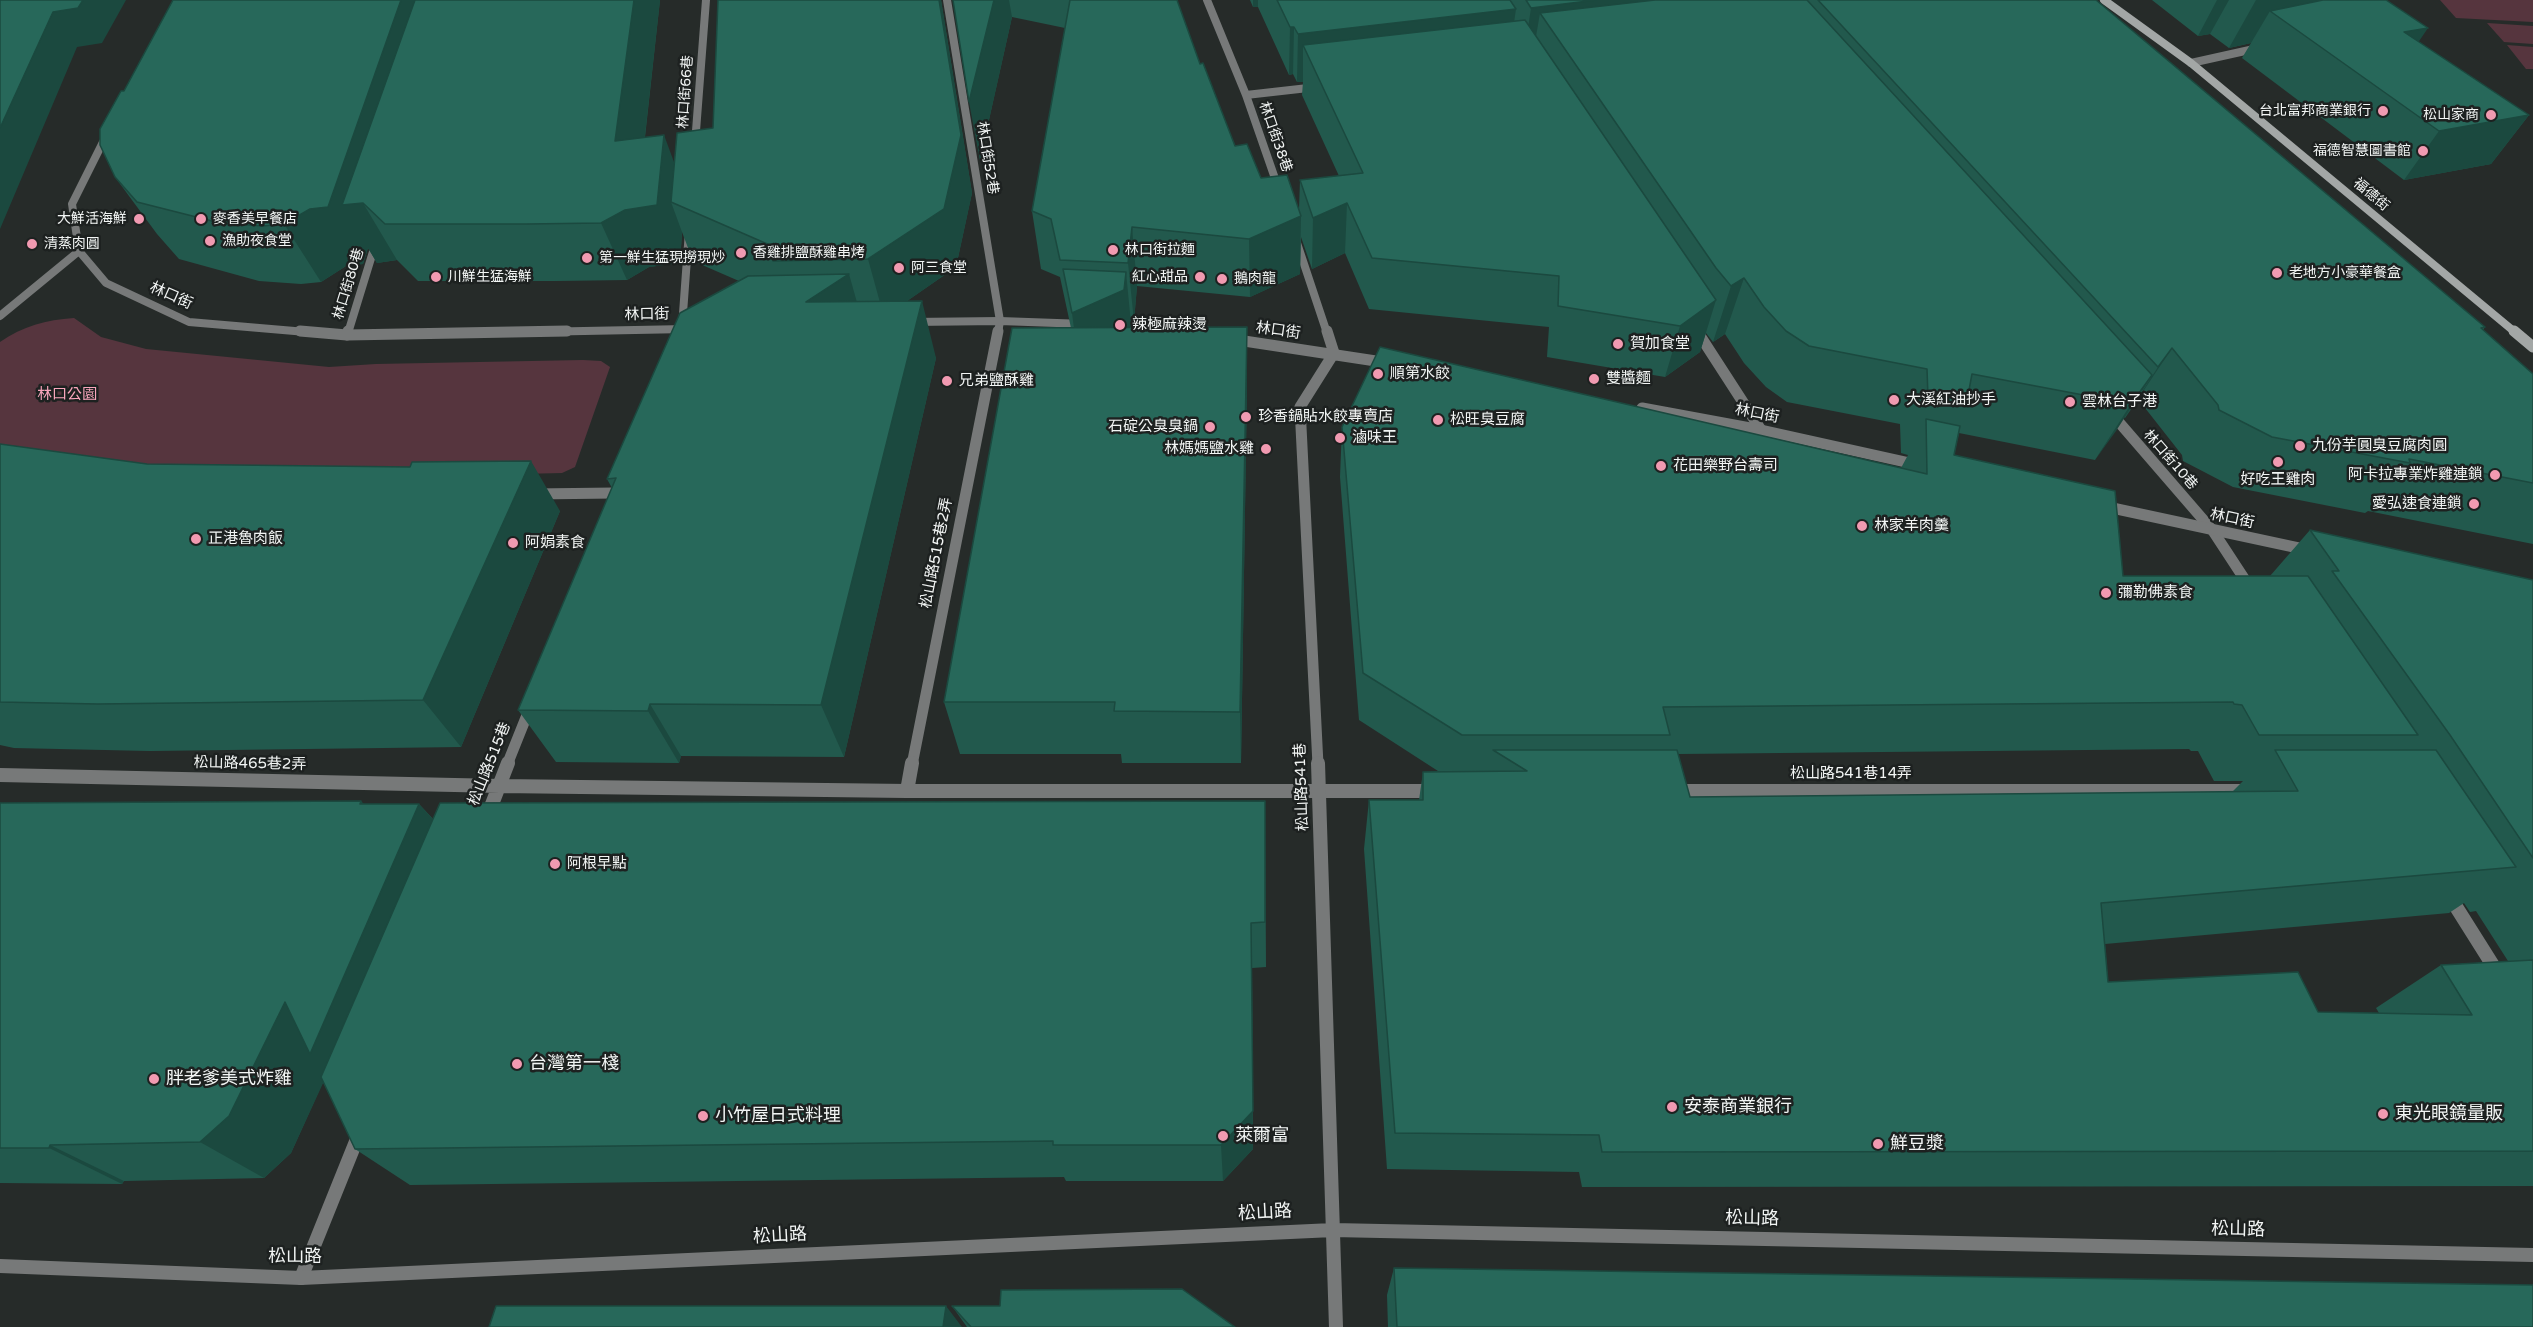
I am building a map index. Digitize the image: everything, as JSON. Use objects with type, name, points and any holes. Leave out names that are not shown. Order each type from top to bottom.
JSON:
[{"type":"street","name":"林口街66巷","points":[[695,150],[706,0]]},
{"type":"street","name":"林口街52巷","points":[[947,0],[1000,321]]},
{"type":"street","name":"林口街38巷","points":[[1207,0],[1246,95],[1281,196]]},
{"type":"street","name":"福德街","points":[[2104,0],[2191,63],[2533,347]]},
{"type":"street","points":[[2191,63],[2268,45]]},
{"type":"street","points":[[1246,95],[1327,86]]},
{"type":"street","points":[[0,316],[79,250],[72,204],[113,122]]},
{"type":"street","name":"林口街","points":[[79,250],[106,283],[189,322],[347,335],[684,333],[690,219]]},
{"type":"street","points":[[1292,230],[1334,353]]},
{"type":"street","name":"林口街80巷","points":[[347,335],[379,234]]},
{"type":"street","points":[[897,322],[1000,321],[1171,330]]},
{"type":"street","name":"松山路515巷2弄","points":[[907,791],[1000,321]]},
{"type":"street","points":[[1690,321],[1761,430]]},
{"type":"street","name":"林口街","points":[[1216,337],[1397,364]]},
{"type":"street","name":"松山路541巷","points":[[1334,353],[1300,407],[1319,791],[1336,1327]]},
{"type":"street","name":"林口街10巷","points":[[2105,406],[2213,531],[2259,601]]},
{"type":"street","name":"林口街","points":[[1632,407],[1761,430],[1935,469]]},
{"type":"street","points":[[520,494],[614,493]]},
{"type":"street","name":"林口街","points":[[2097,505],[2316,552]]},
{"type":"street","name":"松山路515巷","points":[[482,830],[538,688]]},
{"type":"street","name":"松山路465巷2弄","points":[[0,775],[500,786]]},
{"type":"street","points":[[500,786],[907,791],[1451,791]]},
{"type":"street","name":"松山路541巷14弄","points":[[1654,791],[2264,790]]},
{"type":"street","points":[[2439,880],[2508,989]]},
{"type":"street","points":[[301,1278],[363,1125]]},
{"type":"street","name":"松山路","points":[[0,1266],[301,1278],[1334,1230],[2533,1255]]},
{"type":"green space","points":[[2440,0],[2533,0],[2533,22],[2456,18]]},
{"type":"green space","points":[[2487,23],[2533,26],[2533,44],[2504,42]]},
{"type":"green space","points":[[2507,45],[2533,47],[2533,69],[2526,69]]},
{"type":"green space","name":"林口公園","points":[[74,318],[101,337],[146,349],[329,367],[583,360],[601,361],[610,367],[575,467],[562,473],[218,481],[0,454],[0,342],[35,325]]},
{"type":"building","points":[[0,0],[83,0],[78,8],[53,12],[0,128]]},
{"type":"building","points":[[173,0],[401,0],[328,207],[310,209],[284,224],[263,226],[220,223],[137,202],[115,177],[100,145],[100,129],[121,91],[124,91]]},
{"type":"building","points":[[415,0],[634,0],[615,141],[664,135],[657,205],[625,210],[601,223],[385,224],[363,203],[342,205]]},
{"type":"building","points":[[718,0],[939,0],[961,135],[944,209],[868,259],[773,261],[788,253],[671,202],[677,133],[713,128]]},
{"type":"building","points":[[953,0],[994,0],[969,102]]},
{"type":"building","points":[[1070,0],[1177,0],[1200,64],[1203,63],[1235,146],[1247,144],[1261,178],[1287,175],[1301,216],[1249,239],[1132,227],[1128,263],[1060,260],[1051,219],[1032,211]]},
{"type":"building","points":[[1277,0],[1510,0],[1516,9],[1298,34],[1294,27],[1290,27]]},
{"type":"building","points":[[1526,0],[1596,0],[1531,8]]},
{"type":"building","points":[[1655,0],[1807,0],[2152,375],[2131,404],[1972,374],[1966,406],[1928,397],[1927,369],[1809,346],[1786,331],[1764,307],[1744,278],[1731,286],[1716,268],[1540,13]]},
{"type":"building","points":[[1818,0],[2096,0],[2485,327],[2481,328],[2533,374],[2533,483],[2409,459],[2410,463],[2272,437],[2219,410],[2218,405],[2172,348],[2158,367]]},
{"type":"building","points":[[2323,0],[2386,0],[2428,28],[2404,32],[2529,115],[2439,131],[2270,11]]},
{"type":"building","points":[[1525,20],[1716,300],[1680,326],[1558,306],[1559,276],[1372,258],[1347,203],[1313,218],[1300,180],[1363,173],[1303,45]]},
{"type":"building","points":[[1063,269],[1126,272],[1124,290],[1072,313]]},
{"type":"building","points":[[849,274],[806,302],[922,301],[821,705],[650,704],[648,711],[518,710],[616,478],[607,479],[680,313],[748,276]]},
{"type":"building","points":[[1247,327],[1240,712],[1114,711],[1115,702],[944,702],[1012,328]]},
{"type":"building","points":[[1380,347],[1927,474],[1926,419],[1960,426],[1954,455],[2115,491],[2123,576],[2308,576],[2418,735],[2259,735],[2242,705],[2233,702],[1663,707],[1670,735],[1462,735],[1363,673],[1342,427]]},
{"type":"building","points":[[0,444],[147,464],[410,467],[412,462],[531,461],[423,700],[98,704],[0,702]]},
{"type":"building","points":[[2310,530],[2533,580],[2533,858],[2450,735],[2332,571],[2339,571]]},
{"type":"building","points":[[1493,750],[1677,750],[1690,797],[2298,791],[2275,750],[2436,750],[2516,867],[2101,903],[2108,982],[2298,972],[2318,1012],[2472,1015],[2441,965],[2533,960],[2533,1151],[1602,1152],[1599,1135],[1395,1133],[1369,800],[1423,800],[1423,772],[1527,771]]},
{"type":"building","points":[[361,801],[360,804],[419,804],[310,1054],[285,1002],[229,1116],[200,1142],[0,1148],[0,803]]},
{"type":"building","points":[[1265,801],[1265,922],[1251,923],[1253,1111],[1221,1145],[1053,1145],[1053,1141],[355,1149],[321,1077],[440,803]]},
{"type":"building","points":[[1394,1268],[2533,1285],[2533,1327],[1397,1327]]},
{"type":"building","points":[[1182,1289],[1235,1327],[971,1327],[952,1306],[1000,1306],[1001,1290]]},
{"type":"building","points":[[496,1306],[946,1306],[943,1327],[489,1327]]},
{"type":"place","name":"台北富邦商業銀行","points":[[2383,111]]},
{"type":"place","name":"松山家商","points":[[2491,115]]},
{"type":"place","name":"福德智慧圖書館","points":[[2423,151]]},
{"type":"place","name":"大鮮活海鮮","points":[[139,219]]},
{"type":"place","name":"麥香美早餐店","points":[[201,219]]},
{"type":"place","name":"漁助夜食堂","points":[[210,241]]},
{"type":"place","name":"清蒸肉圓","points":[[32,244]]},
{"type":"place","name":"林口街拉麵","points":[[1113,250]]},
{"type":"place","name":"香雞排鹽酥雞串烤","points":[[741,253]]},
{"type":"place","name":"第一鮮生猛現撈現炒","points":[[587,258]]},
{"type":"place","name":"阿三食堂","points":[[899,268]]},
{"type":"place","name":"老地方小豪華餐盒","points":[[2277,273]]},
{"type":"place","name":"川鮮生猛海鮮","points":[[436,277]]},
{"type":"place","name":"紅心甜品","points":[[1200,277]]},
{"type":"place","name":"鵝肉龍","points":[[1222,279]]},
{"type":"place","name":"辣極麻辣燙","points":[[1120,325]]},
{"type":"place","name":"賀加食堂","points":[[1618,344]]},
{"type":"place","name":"順第水餃","points":[[1378,374]]},
{"type":"place","name":"雙醬麵","points":[[1594,379]]},
{"type":"place","name":"兄弟鹽酥雞","points":[[947,381]]},
{"type":"place","name":"大溪紅油抄手","points":[[1894,400]]},
{"type":"place","name":"雲林台子港","points":[[2070,402]]},
{"type":"place","name":"珍香鍋貼水餃專賣店","points":[[1246,417]]},
{"type":"place","name":"松旺臭豆腐","points":[[1438,420]]},
{"type":"place","name":"石碇公臭臭鍋","points":[[1210,427]]},
{"type":"place","name":"滷味王","points":[[1340,438]]},
{"type":"place","name":"九份芋圓臭豆腐肉圓","points":[[2300,446]]},
{"type":"place","name":"林媽媽鹽水雞","points":[[1266,449]]},
{"type":"place","name":"好吃王雞肉","points":[[2278,462]]},
{"type":"place","name":"花田樂野台壽司","points":[[1661,466]]},
{"type":"place","name":"阿卡拉專業炸雞連鎖","points":[[2495,475]]},
{"type":"place","name":"愛弘速食連鎖","points":[[2474,504]]},
{"type":"place","name":"林家羊肉羹","points":[[1862,526]]},
{"type":"place","name":"正港魯肉飯","points":[[196,539]]},
{"type":"place","name":"阿娟素食","points":[[513,543]]},
{"type":"place","name":"彌勒佛素食","points":[[2106,593]]},
{"type":"place","name":"阿根早點","points":[[555,864]]},
{"type":"place","name":"台灣第一棧","points":[[517,1064]]},
{"type":"place","name":"胖老爹美式炸雞","points":[[154,1079]]},
{"type":"place","name":"安泰商業銀行","points":[[1672,1107]]},
{"type":"place","name":"東光眼鏡量販","points":[[2383,1114]]},
{"type":"place","name":"小竹屋日式料理","points":[[703,1116]]},
{"type":"place","name":"萊爾富","points":[[1223,1136]]},
{"type":"place","name":"鮮豆漿","points":[[1878,1144]]}]
